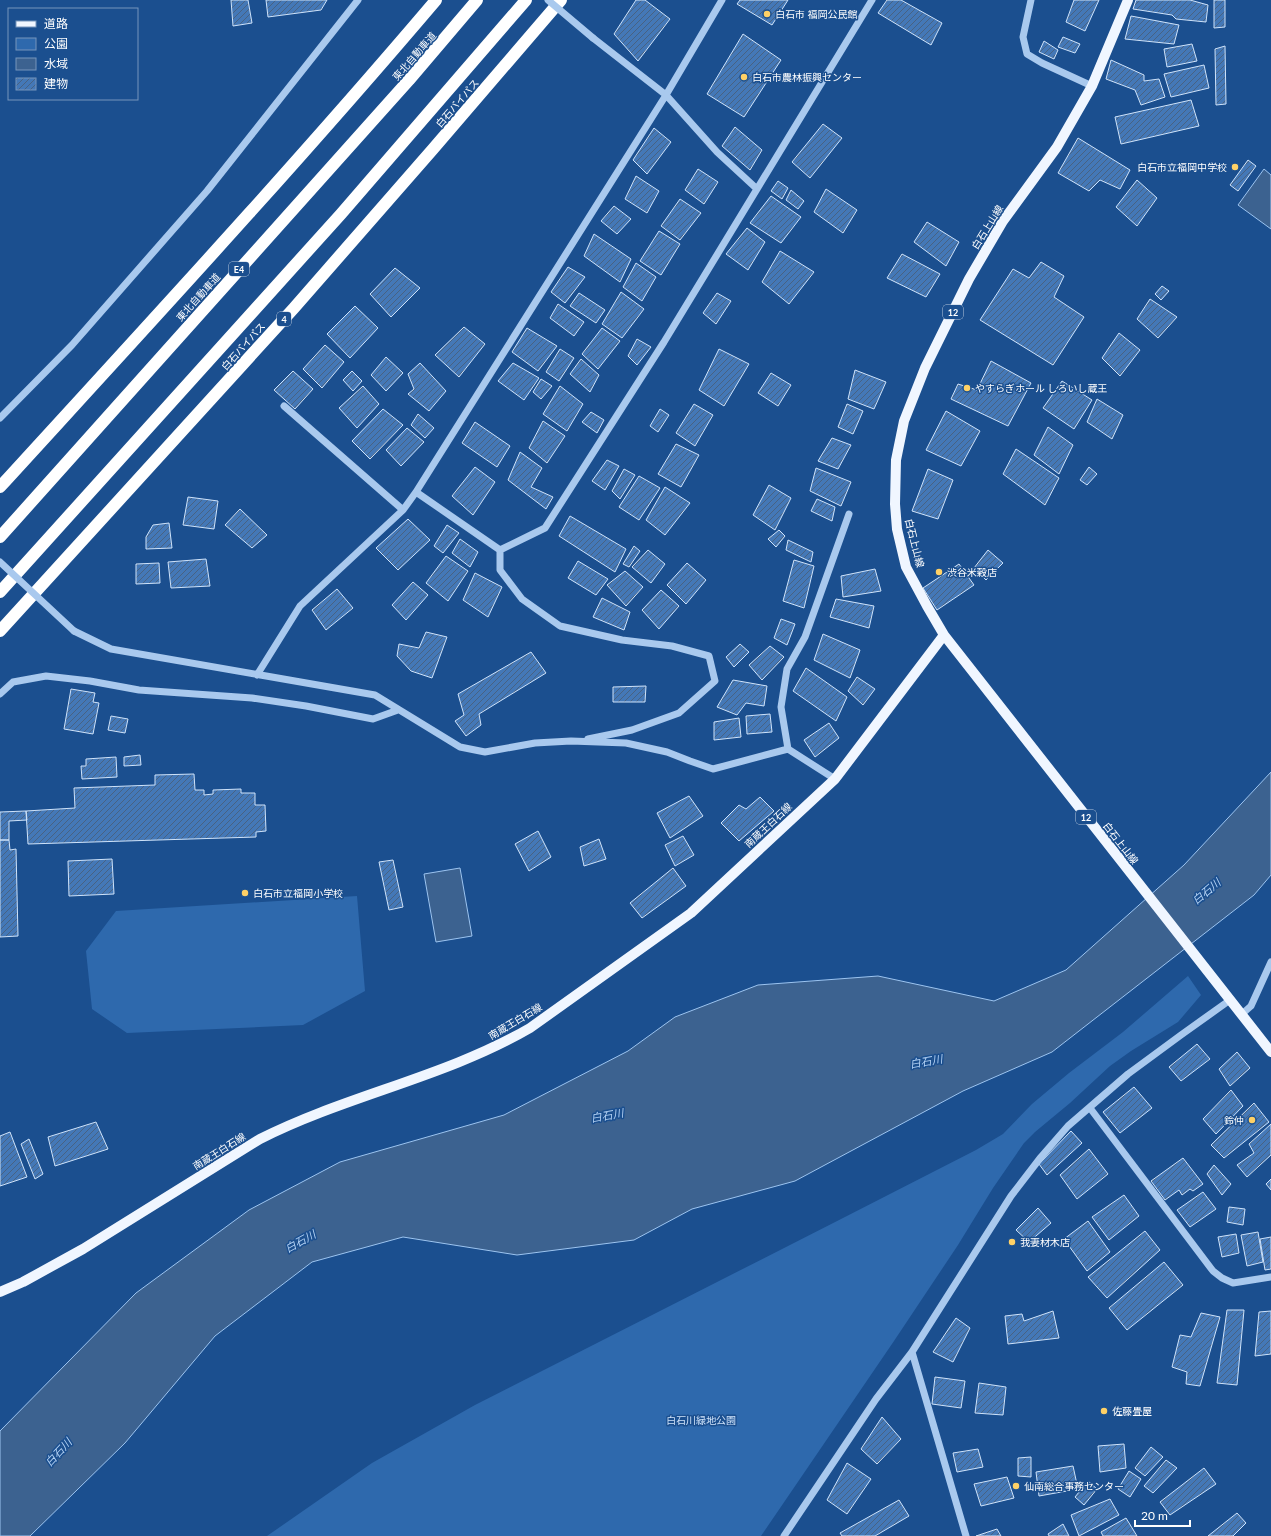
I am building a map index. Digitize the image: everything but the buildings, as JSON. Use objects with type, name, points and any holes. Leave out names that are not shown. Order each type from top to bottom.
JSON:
[{"type":"highway","name":"東北自動車道","points":[[0,487],[190,279],[436,0]]},
{"type":"highway","name":"東北自動車道","points":[[0,537],[409,80],[477,0]]},
{"type":"highway","name":"白石バイパス","points":[[0,592],[341,214],[526,0]]},
{"type":"highway","name":"白石バイパス","points":[[0,631],[294,308],[469,108],[561,0]]},
{"type":"main road","name":"白石上山線","points":[[1128,0],[1092,86],[1057,148],[1003,221],[969,279],[925,368],[904,421],[896,460],[895,504],[897,530],[906,567],[944,635],[1271,1052]]},
{"type":"main road","name":"南蔵王白石線","points":[[0,1292],[23,1282],[83,1249],[260,1139],[281,1128],[478,1055],[506,1042],[530,1028],[691,913],[835,779],[944,635]]},
{"type":"street","points":[[0,418],[72,345],[202,197],[358,0]]},
{"type":"street","points":[[548,0],[593,38],[666,94],[717,152],[757,189]]},
{"type":"street","points":[[257,675],[300,606],[403,510],[416,492],[666,94],[722,0]]},
{"type":"street","points":[[500,550],[545,528],[664,342],[872,0]]},
{"type":"street","points":[[1031,0],[1023,37],[1027,54],[1042,63],[1092,86]]},
{"type":"street","points":[[284,406],[403,510]]},
{"type":"street","points":[[416,492],[500,550]]},
{"type":"street","points":[[788,749],[781,707],[787,669],[805,637],[849,514]]},
{"type":"street","points":[[500,550],[500,570],[522,599],[560,626],[622,640],[672,646],[709,656],[715,682],[679,713],[632,730],[577,741]]},
{"type":"street","points":[[0,562],[74,631],[110,649],[375,695],[460,747],[485,752],[535,743],[577,741],[626,743],[667,752],[690,762],[713,769],[788,749],[835,779]]},
{"type":"street","points":[[0,694],[13,682],[46,676],[90,681],[139,690],[252,698],[306,706],[373,719],[398,710]]},
{"type":"street","points":[[1242,1014],[1251,1006],[1271,962]]},
{"type":"street","points":[[784,1536],[876,1399],[912,1352],[1011,1196],[1041,1157],[1063,1131],[1128,1074],[1230,1000]]},
{"type":"street","points":[[1090,1108],[1213,1271],[1222,1278],[1233,1282],[1271,1277]]},
{"type":"street","points":[[912,1352],[966,1536]]},
{"type":"green space","points":[[357,896],[365,991],[303,1025],[127,1033],[92,1009],[86,951],[116,911]]},
{"type":"green space","name":"白石川緑地公園","points":[[1188,976],[1201,995],[1178,1022],[1110,1066],[1024,1143],[993,1188],[958,1245],[894,1341],[761,1536],[267,1536],[372,1463],[475,1405],[976,1150],[1003,1134],[1032,1104],[1069,1073],[1123,1032]]},
{"type":"water","points":[[1264,169],[1271,175],[1271,229],[1238,205]]},
{"type":"water","name":"白石川","points":[[1271,772],[1271,875],[1254,895],[1052,1052],[963,1091],[795,1181],[692,1209],[634,1240],[517,1255],[403,1237],[312,1262],[215,1336],[125,1443],[30,1536],[0,1536],[0,1431],[136,1293],[249,1210],[340,1162],[504,1115],[628,1051],[675,1017],[758,985],[878,976],[994,1001],[1066,970],[1184,865]]},
{"type":"water","points":[[460,868],[472,936],[436,942],[424,874]]},
{"type":"place","name":"白石市 福岡公民館","points":[[767,14]]},
{"type":"place","name":"白石市農林振興センター","points":[[744,77]]},
{"type":"place","name":"白石市立福岡中学校","points":[[1235,167]]},
{"type":"place","name":"やすらぎホール しろいし蔵王","points":[[967,388]]},
{"type":"place","name":"渋谷米穀店","points":[[939,572]]},
{"type":"place","name":"白石市立福岡小学校","points":[[245,893]]},
{"type":"place","name":"鈴仲","points":[[1252,1120]]},
{"type":"place","name":"我妻材木店","points":[[1012,1242]]},
{"type":"place","name":"佐藤畳屋","points":[[1104,1411]]},
{"type":"place","name":"仙南総合事務センター","points":[[1016,1486]]}]
